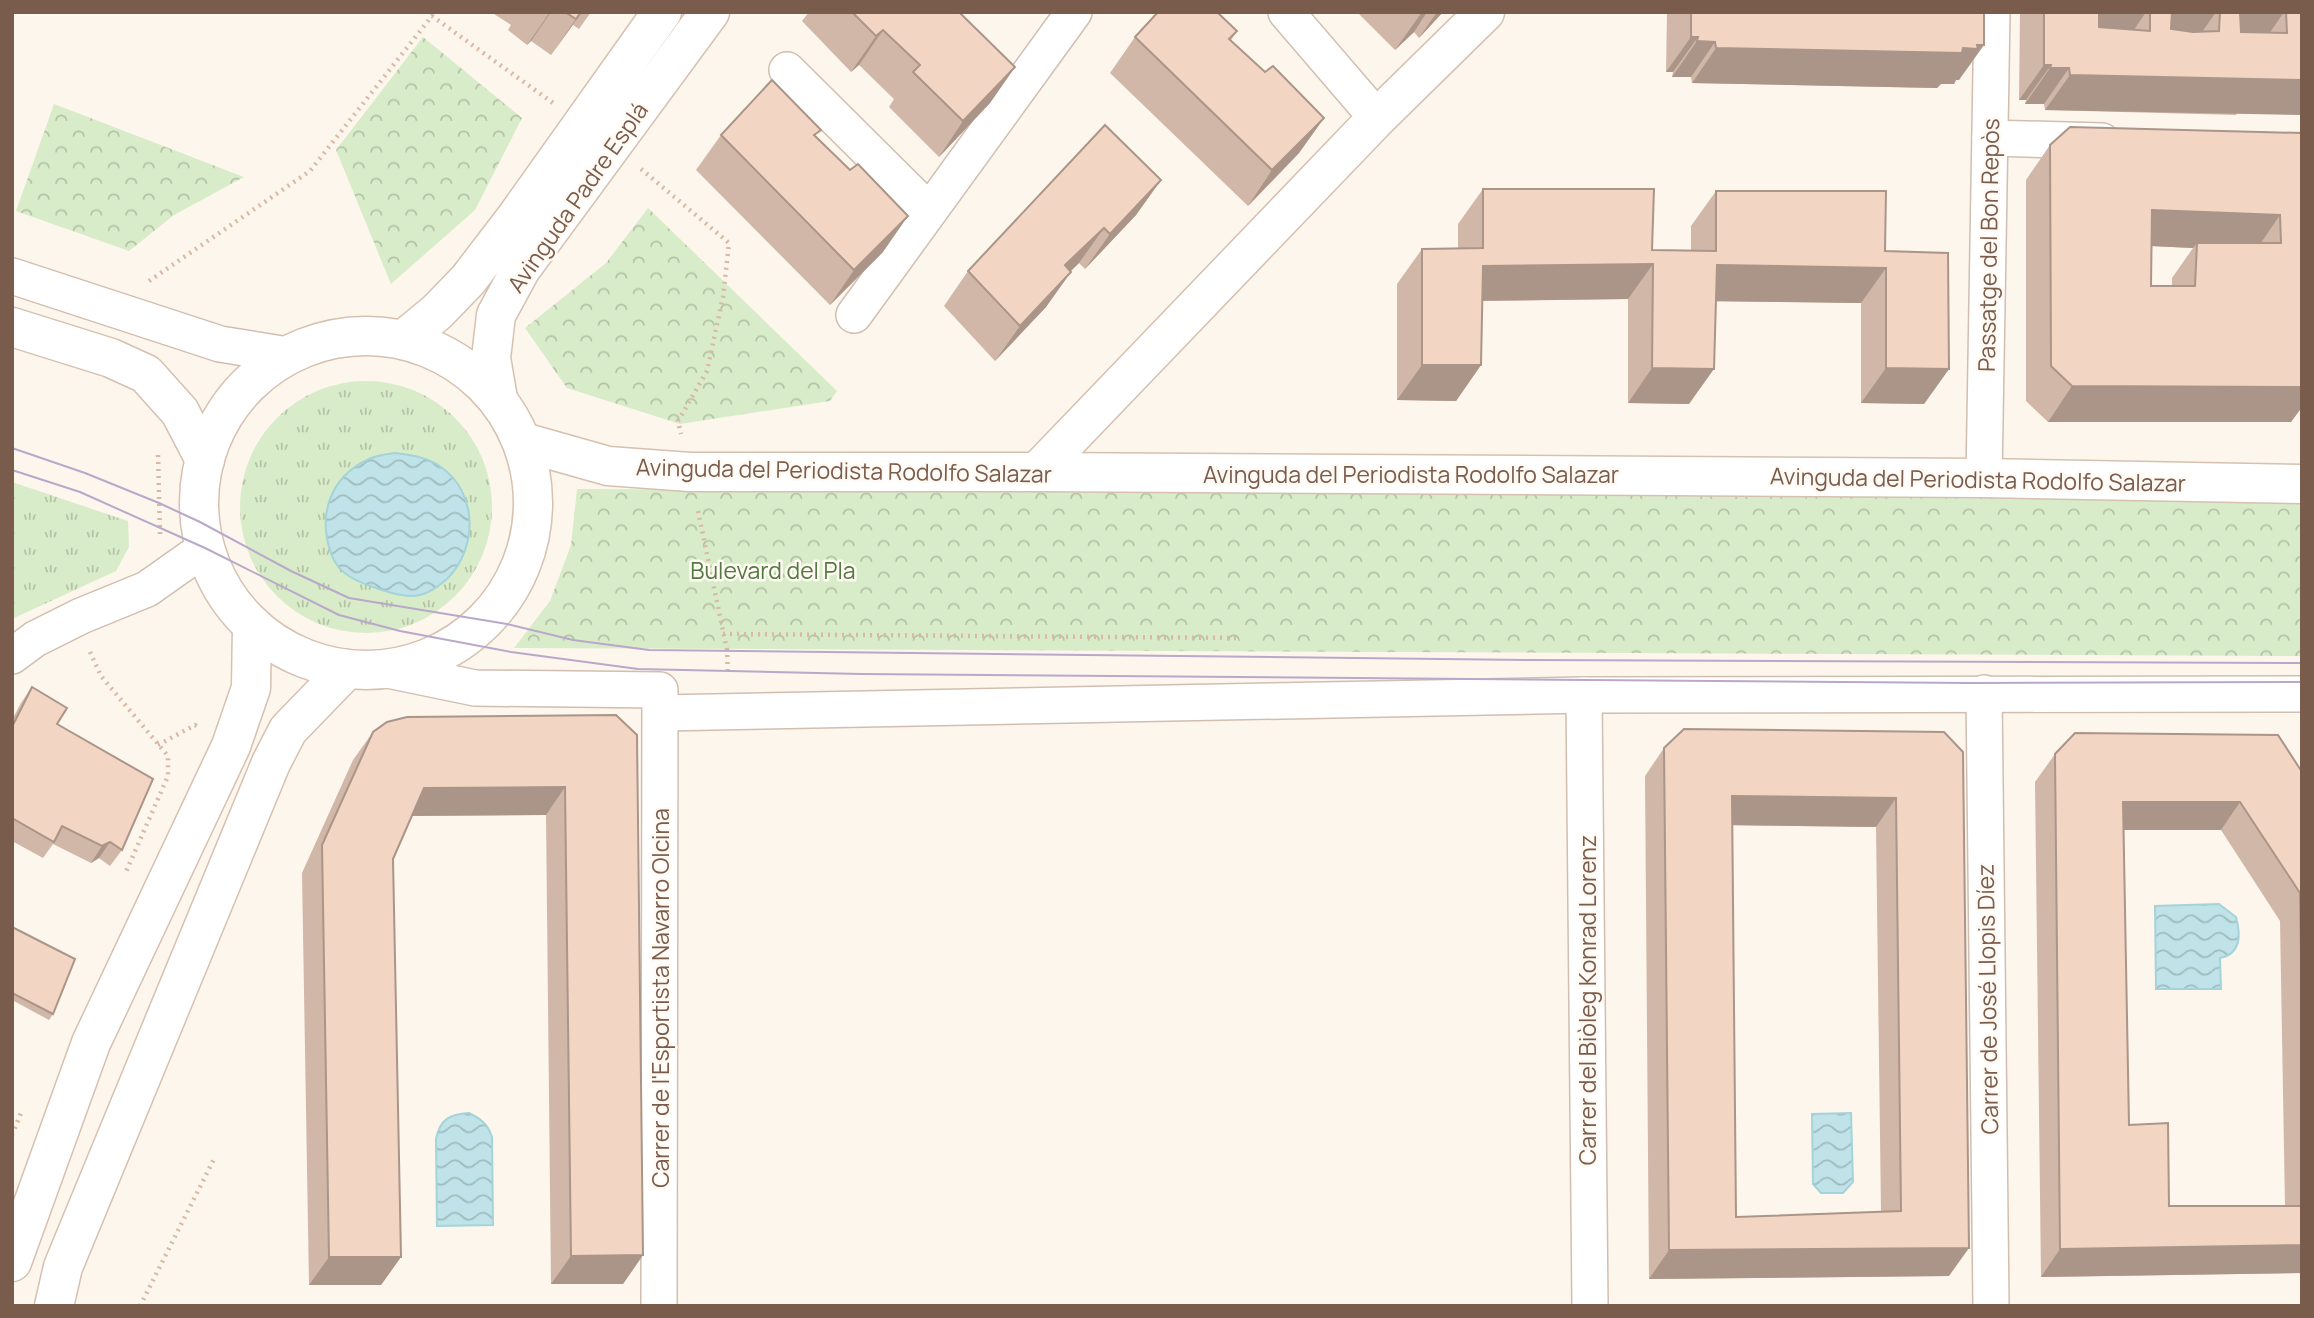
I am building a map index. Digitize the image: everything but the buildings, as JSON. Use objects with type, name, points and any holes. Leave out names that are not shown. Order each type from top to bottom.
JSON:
[{"type":"street","name":"Avinguda Padre Esplá","points":[[498,399],[491,358],[496,315],[598,134],[662,12]]},
{"type":"street","name":"Avinguda Padre Esplá","points":[[403,340],[437,312],[468,280],[710,12]]},
{"type":"street","points":[[854,315],[1074,12]]},
{"type":"street","points":[[1286,12],[1377,118]]},
{"type":"street","points":[[1037,472],[1377,118],[1485,12]]},
{"type":"street","name":"Passatge del Bon Repòs","points":[[1984,478],[1992,12]]},
{"type":"street","points":[[787,70],[929,211]]},
{"type":"street","points":[[1990,138],[2139,141]]},
{"type":"street","points":[[12,276],[220,344],[288,355]]},
{"type":"street","points":[[12,327],[111,358],[146,374],[180,412],[205,460]]},
{"type":"street","points":[[54,1306],[63,1267],[271,763],[288,730],[365,669],[410,664],[435,655],[458,642],[484,621],[508,590],[525,556],[533,518],[532,480],[523,442],[498,399],[471,373],[439,352],[403,340],[374,336],[345,337],[316,344],[288,355],[251,382],[222,418],[205,460],[199,503],[205,548],[216,576],[232,602],[252,625],[272,642],[321,663],[365,669],[475,688],[661,701],[1984,693],[2302,694]]},
{"type":"street","name":"Avinguda del Periodista Rodolfo Salazar","points":[[523,442],[608,466],[690,472],[1984,478],[2302,484]]},
{"type":"street","points":[[12,656],[35,639],[81,616],[147,589],[205,548]]},
{"type":"street","points":[[12,1262],[91,1043],[230,746],[251,688],[252,625]]},
{"type":"street","name":"Carrer de José Llopis Díez","points":[[1984,693],[1991,1306]]},
{"type":"street","name":"Carrer del Biòleg Konrad Lorenz","points":[[1584,695],[1590,1306]]},
{"type":"street","name":"Carrer de l'Esportista Navarro Olcina","points":[[659,1306],[661,701]]},
{"type":"path","points":[[128,314],[138,289],[310,171],[432,16],[598,134],[729,243],[723,297],[707,371],[678,421],[727,650],[728,681]]},
{"type":"path","points":[[154,447],[158,457],[161,544]]},
{"type":"path","points":[[81,616],[88,648],[101,677],[168,755],[168,776],[123,878]]},
{"type":"path","points":[[723,634],[1240,638]]},
{"type":"path","points":[[12,1135],[22,1111]]},
{"type":"path","points":[[140,1306],[214,1159]]},
{"type":"green space","points":[[423,37],[522,118],[475,210],[391,284],[336,150]]},
{"type":"green space","points":[[54,104],[244,177],[174,215],[129,251],[16,211]]},
{"type":"green space","points":[[648,208],[837,391],[830,401],[680,424],[567,388],[525,328],[606,263]]},
{"type":"green space","points":[[354,381],[378,381],[403,386],[426,396],[446,409],[464,427],[487,470],[492,507],[490,532],[483,555],[464,587],[446,605],[403,628],[378,633],[354,633],[329,628],[306,618],[286,605],[268,587],[245,544],[240,519],[240,495],[245,470],[255,447],[268,427],[286,409],[329,386]]},
{"type":"green space","points":[[12,482],[128,521],[129,547],[116,571],[12,619]]},
{"type":"green space","name":"Bulevard del Pla","points":[[577,489],[2300,496],[2302,656],[514,648],[550,601],[571,545]]},
{"type":"water","points":[[395,453],[430,461],[441,467],[462,491],[470,521],[464,552],[457,566],[438,586],[414,596],[367,585],[349,576],[339,568],[332,556],[326,527],[330,500],[344,476],[369,459]]},
{"type":"water","points":[[2219,904],[2236,917],[2239,930],[2236,948],[2220,958],[2221,989],[2156,989],[2155,906]]},
{"type":"water","points":[[469,1113],[484,1122],[492,1137],[493,1225],[437,1226],[436,1139],[443,1122],[456,1115]]},
{"type":"water","points":[[1851,1113],[1853,1182],[1843,1193],[1821,1193],[1813,1184],[1812,1114]]},
{"type":"tram line","points":[[12,448],[85,473],[159,503],[349,598],[507,624],[573,640],[649,650],[1531,660],[2302,663]]},
{"type":"tram line","points":[[12,470],[80,492],[205,548],[339,615],[400,631],[511,652],[638,669],[861,674],[1971,683],[2302,682]]}]
